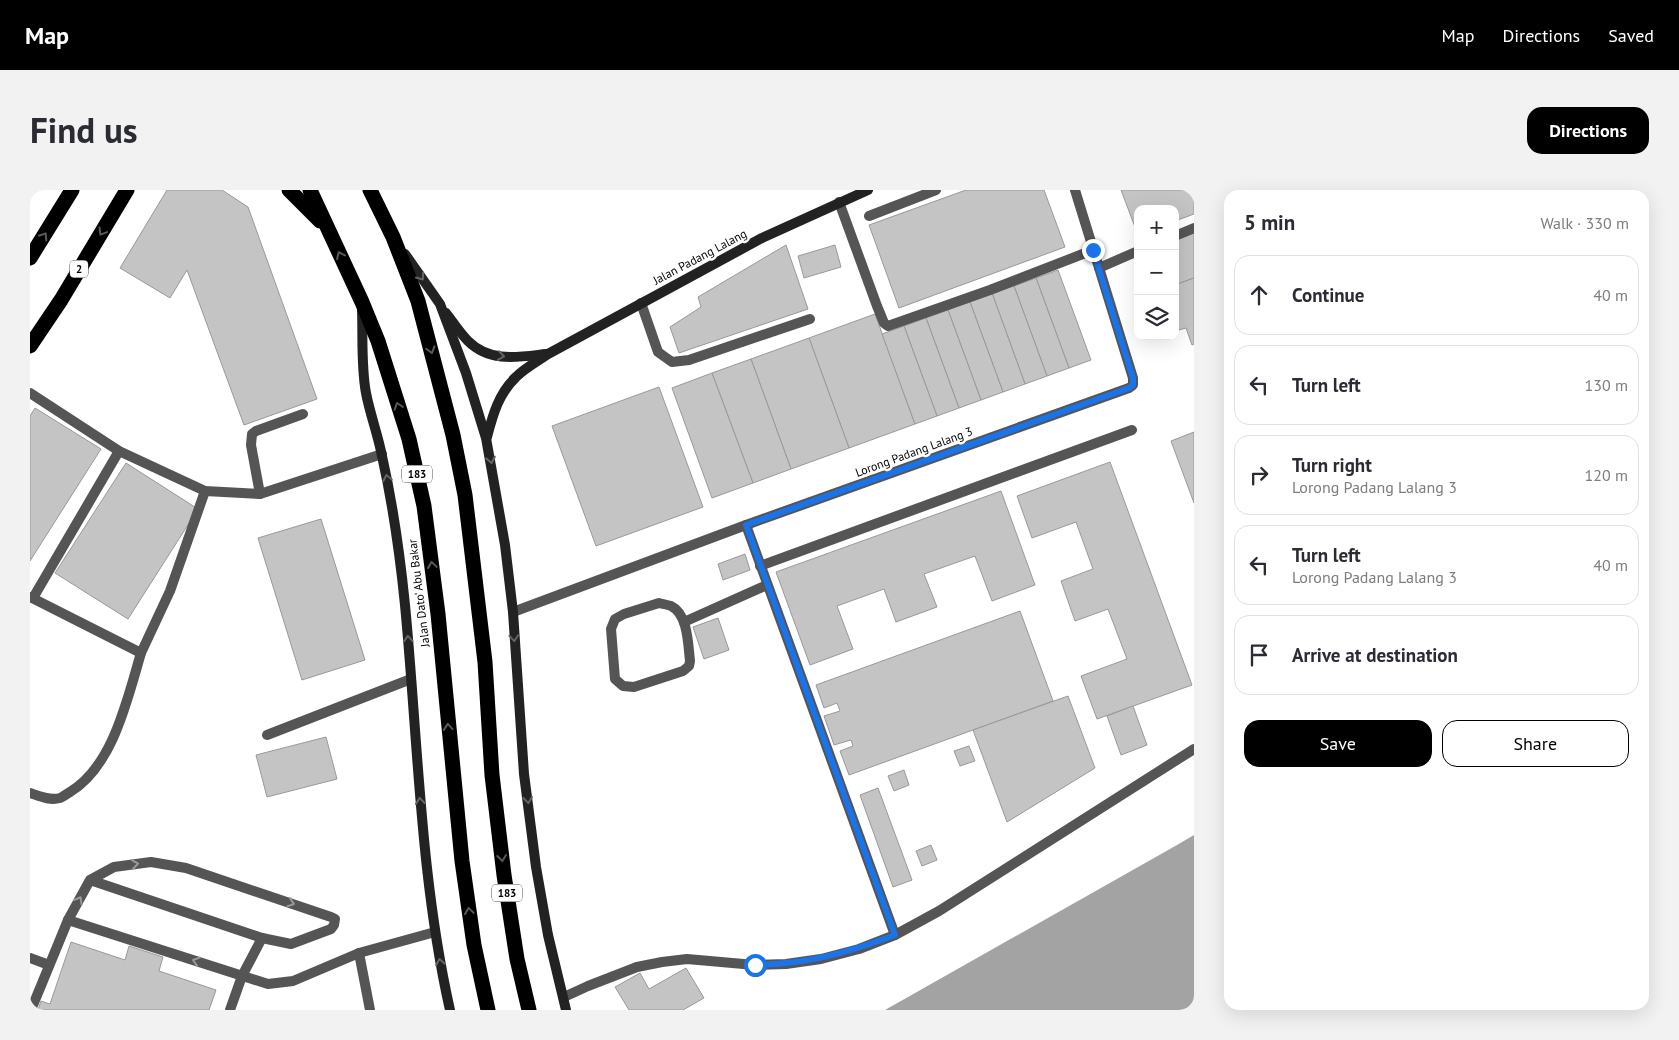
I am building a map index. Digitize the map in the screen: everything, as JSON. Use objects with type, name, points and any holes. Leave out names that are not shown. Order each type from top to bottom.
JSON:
[{"type":"highway","points":[[30,258],[71,190]]},
{"type":"highway","points":[[289,190],[327,227]]},
{"type":"highway","name":"Jalan Dato' Abu Bakar","points":[[310,190],[378,341],[409,439],[424,506],[438,614],[462,861],[474,945],[488,1010]]},
{"type":"highway","name":"183","points":[[370,190],[393,236],[418,301],[453,435],[465,495],[485,662],[492,775],[504,875],[517,959],[529,1010]]},
{"type":"highway","name":"2","points":[[30,346],[127,191]]},
{"type":"street","name":"Jalan Padang Lalang","points":[[486,438],[500,396],[516,376],[548,354],[754,242],[868,190]]},
{"type":"street","points":[[869,216],[936,190]]},
{"type":"street","name":"Lorong Padang Lalang 3","points":[[512,612],[746,525],[1129,388],[1133,385],[1133,378],[1075,190]]},
{"type":"street","points":[[840,202],[877,306],[884,323],[888,326],[990,290],[1093,250]]},
{"type":"street","points":[[1179,234],[1194,228]]},
{"type":"street","points":[[393,236],[468,341],[491,355],[508,358],[548,354]]},
{"type":"street","points":[[1099,268],[1134,254]]},
{"type":"street","points":[[362,302],[363,364],[366,393],[382,454],[395,523],[405,604],[418,782],[435,932],[450,1010]]},
{"type":"street","points":[[641,303],[658,352],[672,362],[689,360],[810,319]]},
{"type":"street","points":[[440,304],[466,374],[486,438],[505,545],[524,774],[536,867],[548,936],[566,1010]]},
{"type":"street","points":[[30,393],[119,451],[205,491],[260,494],[382,454]]},
{"type":"street","points":[[260,494],[251,445],[252,434],[303,414]]},
{"type":"street","points":[[760,566],[1132,430]]},
{"type":"street","points":[[119,451],[31,598],[141,653]]},
{"type":"street","points":[[30,793],[45,798],[60,799],[82,785],[106,755],[127,699],[141,653],[170,591],[205,491]]},
{"type":"street","points":[[746,525],[895,935]]},
{"type":"street","points":[[684,622],[767,585]]},
{"type":"street","points":[[660,603],[671,606],[679,612],[684,622],[690,661],[683,671],[634,687],[623,686],[615,679],[611,629],[615,619],[624,614],[660,603]]},
{"type":"street","points":[[267,735],[411,679]]},
{"type":"street","points":[[564,997],[637,967],[687,959],[755,965],[786,964],[821,959],[858,949],[895,935],[939,911],[1194,749]]},
{"type":"street","points":[[30,1010],[68,920],[90,880],[114,867],[150,862],[186,868],[331,916],[335,920],[331,929],[291,944],[262,938],[90,880]]},
{"type":"street","points":[[68,920],[268,984],[293,981],[359,953],[435,932]]},
{"type":"street","points":[[230,1010],[242,976],[262,938]]},
{"type":"street","points":[[359,953],[370,1010]]},
{"type":"street","points":[[30,958],[49,965]]},
{"type":"shaded area","points":[[1194,835],[1194,1010],[885,1010],[1177,845]]},
{"type":"building","points":[[167,190],[222,190],[248,207],[317,399],[244,425],[187,270],[170,298],[120,268]]},
{"type":"building","points":[[966,190],[1044,190],[1065,247],[899,308],[869,225]]},
{"type":"building","points":[[1121,190],[1194,190],[1194,214],[1179,220],[1179,205],[1134,205],[1134,224]]},
{"type":"building","points":[[1194,233],[1194,278],[1179,284],[1179,250],[1179,239]]},
{"type":"building","points":[[786,245],[808,309],[679,353],[670,327],[701,307],[698,297]]},
{"type":"building","points":[[835,245],[841,267],[804,278],[798,256]]},
{"type":"building","points":[[1058,270],[1091,360],[1069,368],[1036,278]]},
{"type":"building","points":[[1036,278],[1069,368],[1047,376],[1014,286]]},
{"type":"building","points":[[1194,278],[1194,344],[1192,345],[1186,328],[1179,330],[1179,284]]},
{"type":"building","points":[[1014,286],[1047,376],[1025,384],[992,293]]},
{"type":"building","points":[[992,293],[1025,384],[1003,392],[970,302]]},
{"type":"building","points":[[970,302],[1003,392],[981,400],[948,310]]},
{"type":"building","points":[[948,310],[981,400],[959,408],[926,318]]},
{"type":"building","points":[[875,314],[915,424],[849,448],[809,338]]},
{"type":"building","points":[[926,318],[959,408],[937,416],[904,326]]},
{"type":"building","points":[[904,326],[937,416],[915,424],[882,334]]},
{"type":"building","points":[[809,338],[849,448],[791,469],[751,359]]},
{"type":"building","points":[[751,359],[791,469],[753,483],[712,373]]},
{"type":"building","points":[[712,373],[753,483],[712,498],[672,388]]},
{"type":"building","points":[[659,387],[703,507],[596,546],[552,426]]},
{"type":"building","points":[[35,408],[101,449],[30,561],[30,416]]},
{"type":"building","points":[[1194,432],[1194,503],[1171,441]]},
{"type":"building","points":[[1110,462],[1192,685],[1097,719],[1081,676],[1127,659],[1108,609],[1075,621],[1061,581],[1093,569],[1076,522],[1032,538],[1017,496]]},
{"type":"building","points":[[126,463],[198,509],[128,619],[55,573]]},
{"type":"building","points":[[1001,491],[1035,585],[992,601],[975,556],[924,574],[937,607],[896,622],[884,589],[837,606],[853,649],[810,665],[776,572]]},
{"type":"building","points":[[321,519],[365,660],[302,680],[258,538]]},
{"type":"building","points":[[745,554],[750,570],[723,580],[718,564]]},
{"type":"building","points":[[1020,611],[1053,701],[849,775],[840,751],[853,746],[851,740],[834,745],[824,716],[840,711],[837,703],[824,708],[816,685]]},
{"type":"building","points":[[718,618],[729,650],[704,659],[693,627]]},
{"type":"building","points":[[1068,696],[1095,768],[1007,822],[973,730]]},
{"type":"building","points":[[1133,706],[1147,745],[1121,755],[1107,716]]},
{"type":"building","points":[[326,737],[337,779],[267,797],[256,755]]},
{"type":"building","points":[[969,746],[975,761],[960,766],[954,751]]},
{"type":"building","points":[[904,770],[909,785],[894,791],[888,776]]},
{"type":"building","points":[[878,788],[912,880],[893,887],[860,795]]},
{"type":"building","points":[[931,845],[937,860],[922,866],[916,851]]},
{"type":"building","points":[[71,942],[125,960],[129,946],[163,957],[159,971],[216,990],[209,1010],[38,1010],[41,1001],[50,1004]]},
{"type":"building","points":[[686,968],[704,998],[683,1010],[629,1010],[615,987],[640,973],[649,989]]},
{"type":"route","points":[[755,965],[786,964],[821,959],[858,949],[895,935],[746,525],[1125,390],[1133,385],[1133,378],[1093,250]]}]
